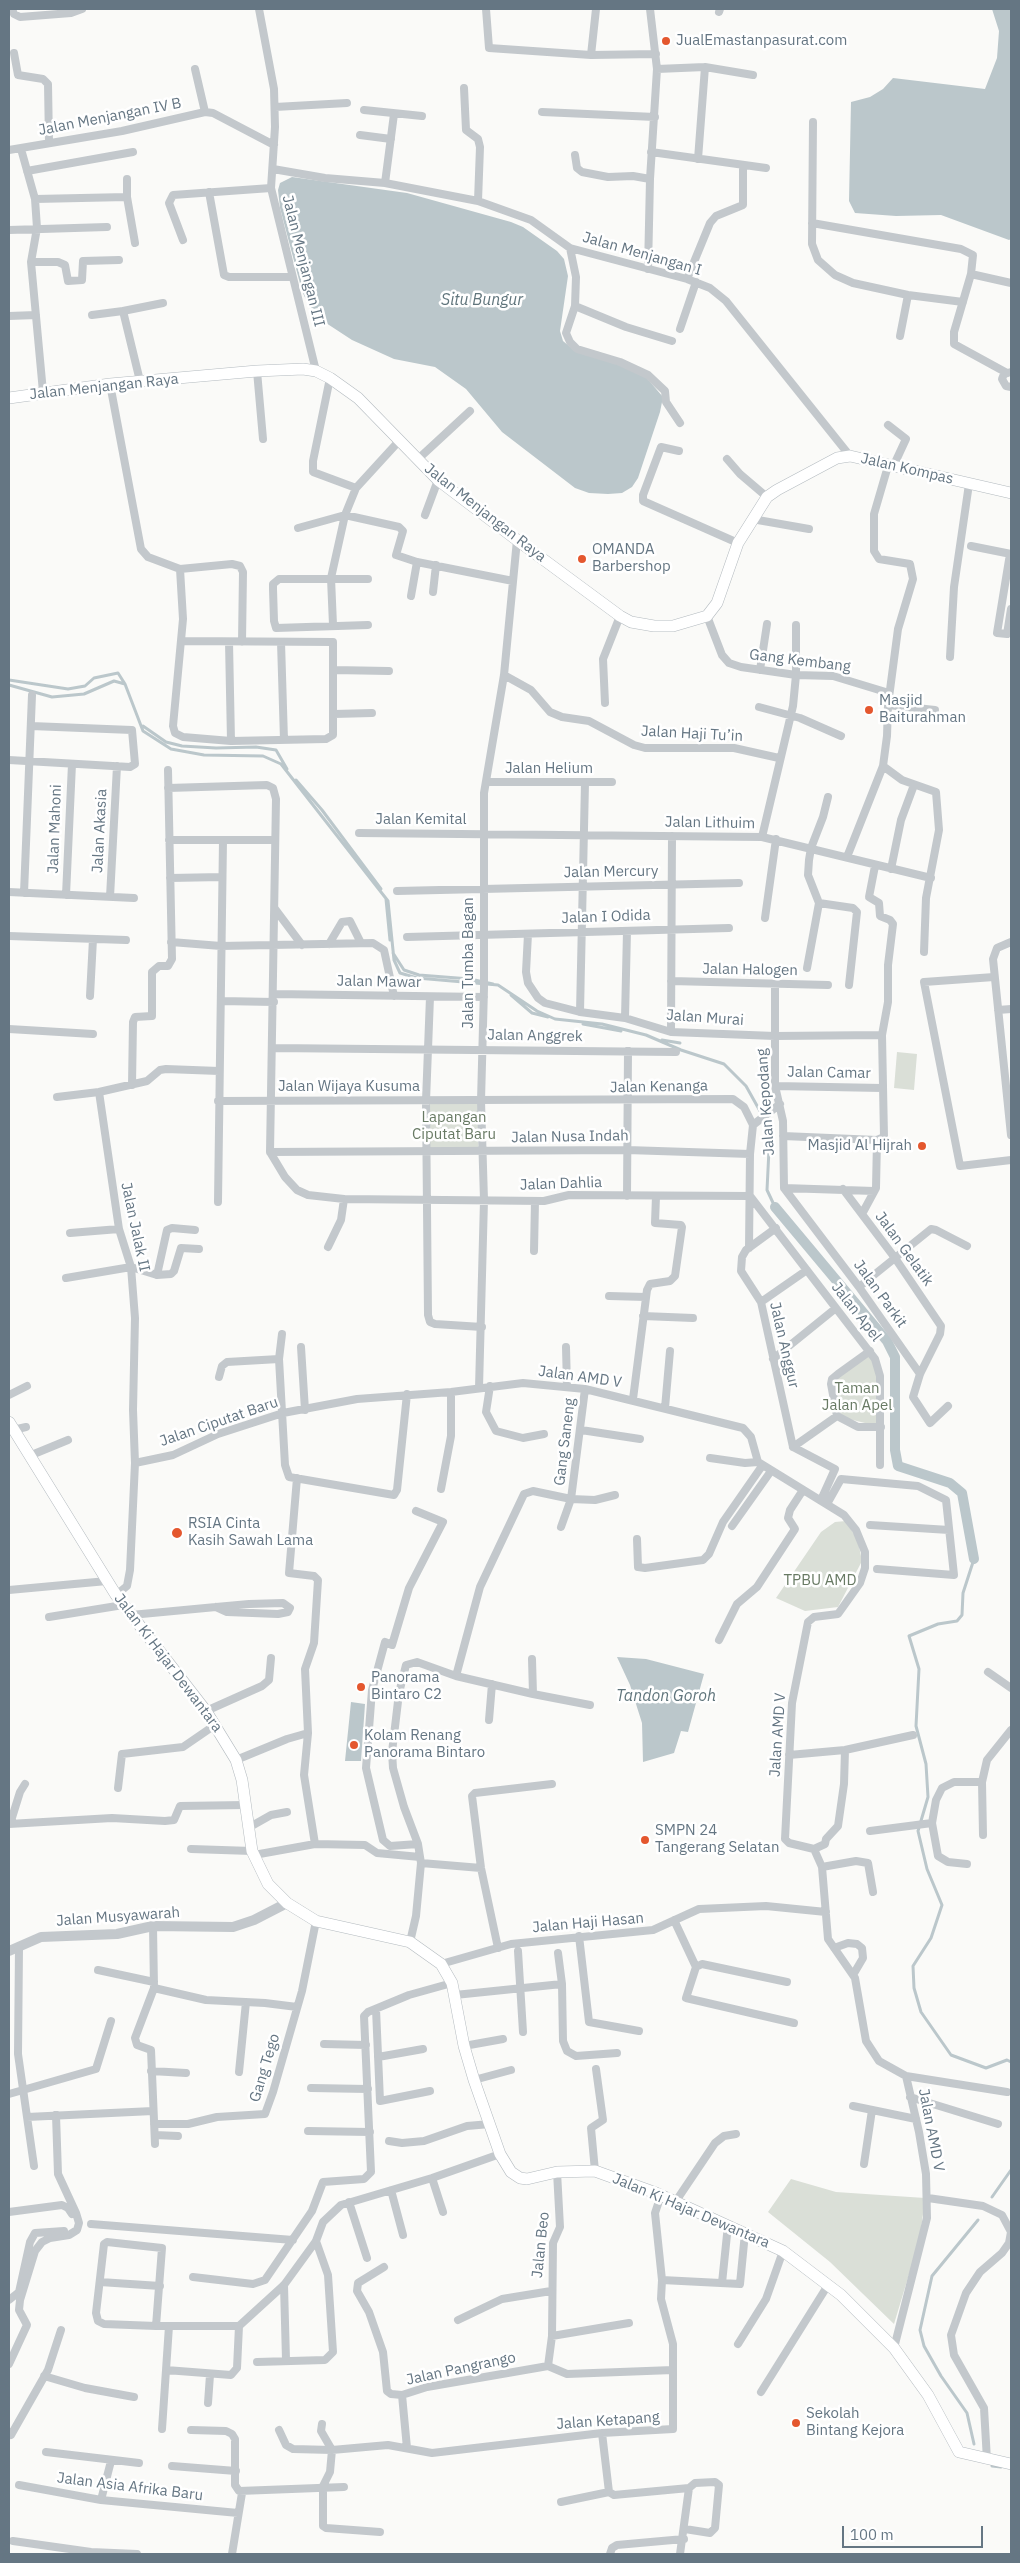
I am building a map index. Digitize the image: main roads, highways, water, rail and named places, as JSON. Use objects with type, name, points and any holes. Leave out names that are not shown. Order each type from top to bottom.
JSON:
[{"type":"main road","name":"Jalan Menjangan Raya","points":[[9,398],[43,392],[140,381],[258,371],[303,369],[316,371],[330,378],[358,398],[438,480],[620,616],[631,622],[654,626],[673,626],[707,616]]},
{"type":"main road","name":"Jalan Kompas","points":[[707,616],[717,603],[738,543],[767,497],[826,463],[850,456],[1011,493]]},
{"type":"main road","name":"Jalan Ki Hajar Dewantara","points":[[11,1426],[120,1600],[206,1711],[236,1760],[242,1780],[253,1853],[268,1884],[287,1903],[316,1921],[410,1942],[441,1964],[452,1983],[464,2046],[474,2080],[500,2154],[511,2172],[520,2178],[527,2179],[557,2172],[595,2171],[676,2201],[783,2251],[828,2285],[869,2322],[894,2348],[928,2395],[959,2452],[985,2460],[1011,2464]]},
{"type":"water","points":[[992,9],[1011,9],[1011,239],[1009,240],[941,215],[896,216],[855,213],[849,201],[851,102],[870,97],[883,89],[893,78],[985,89],[997,58],[999,31]]},
{"type":"water","name":"Situ Bungur","points":[[292,177],[407,193],[511,222],[523,227],[557,251],[564,259],[568,276],[560,331],[563,341],[575,351],[620,365],[645,376],[663,397],[660,412],[638,478],[632,487],[622,493],[608,494],[589,493],[575,488],[502,432],[466,389],[435,367],[394,359],[352,340],[326,323],[308,304],[302,291],[280,208],[278,190],[280,183]]},
{"type":"water","name":"Tandon Goroh","points":[[617,1657],[646,1659],[704,1674],[688,1732],[681,1731],[674,1753],[643,1762],[642,1723],[630,1685]]},
{"type":"water","name":"Kolam Renang Panorama Bintaro","points":[[351,1702],[365,1704],[361,1761],[345,1761]]},
{"type":"waterway","points":[[9,680],[68,689],[85,686],[94,678],[118,673],[125,684]]},
{"type":"waterway","points":[[9,685],[52,697],[84,694],[114,681],[125,684],[143,731],[171,749],[204,755],[263,756],[281,764],[388,901],[394,960],[400,973],[417,978],[498,985],[537,1011],[555,1019],[602,1024],[646,1035],[681,1050],[724,1064],[746,1086],[770,1129],[767,1190],[775,1207]]},
{"type":"waterway","points":[[143,726],[166,742],[182,746],[216,748],[256,747],[276,750],[287,769]]},
{"type":"waterway","points":[[296,780],[322,810],[381,889]]},
{"type":"waterway","points":[[386,899],[390,940]]},
{"type":"waterway","points":[[393,953],[404,970],[419,975],[470,979],[493,984]]},
{"type":"waterway","points":[[511,995],[532,1013],[548,1017]]},
{"type":"waterway","points":[[583,1024],[621,1031]]},
{"type":"waterway","points":[[662,1040],[680,1043]]},
{"type":"waterway","points":[[775,1207],[887,1341],[895,1357],[895,1450],[898,1466],[950,1483],[962,1493],[974,1559]]},
{"type":"waterway","points":[[974,1559],[963,1593],[962,1615],[957,1621],[938,1624],[909,1636],[919,1669],[916,1726],[926,1764],[928,1797],[918,1831],[927,1869],[942,1905],[931,1938],[913,1966],[914,1988],[921,2012],[951,2055],[986,2068],[1007,2060],[1011,2062]]},
{"type":"waterway","points":[[992,2197],[1011,2170]]},
{"type":"waterway","points":[[974,2444],[967,2413],[941,2376],[924,2346],[920,2330],[932,2276],[978,2220]]},
{"type":"waterway","points":[[992,2466],[1001,2467]]},
{"type":"place","name":"JualEmastanpasurat.com","points":[[666,41]]},
{"type":"place","name":"OMANDA Barbershop","points":[[582,559]]},
{"type":"place","name":"Masjid Baiturahman","points":[[869,710]]},
{"type":"place","name":"Masjid Al Hijrah","points":[[922,1146]]},
{"type":"place","name":"RSIA Cinta Kasih Sawah Lama","points":[[177,1533]]},
{"type":"place","name":"Panorama Bintaro C2","points":[[361,1687]]},
{"type":"place","name":"Kolam Renang Panorama Bintaro","points":[[354,1745]]},
{"type":"place","name":"SMPN 24 Tangerang Selatan","points":[[645,1840]]},
{"type":"place","name":"Sekolah Bintang Kejora","points":[[796,2423]]},
{"type":"park label","name":"Lapangan Ciputat Baru","points":[[454,1126]]},
{"type":"park label","name":"Taman Jalan Apel","points":[[857,1398]]},
{"type":"park label","name":"TPBU AMD","points":[[820,1581]]}]
